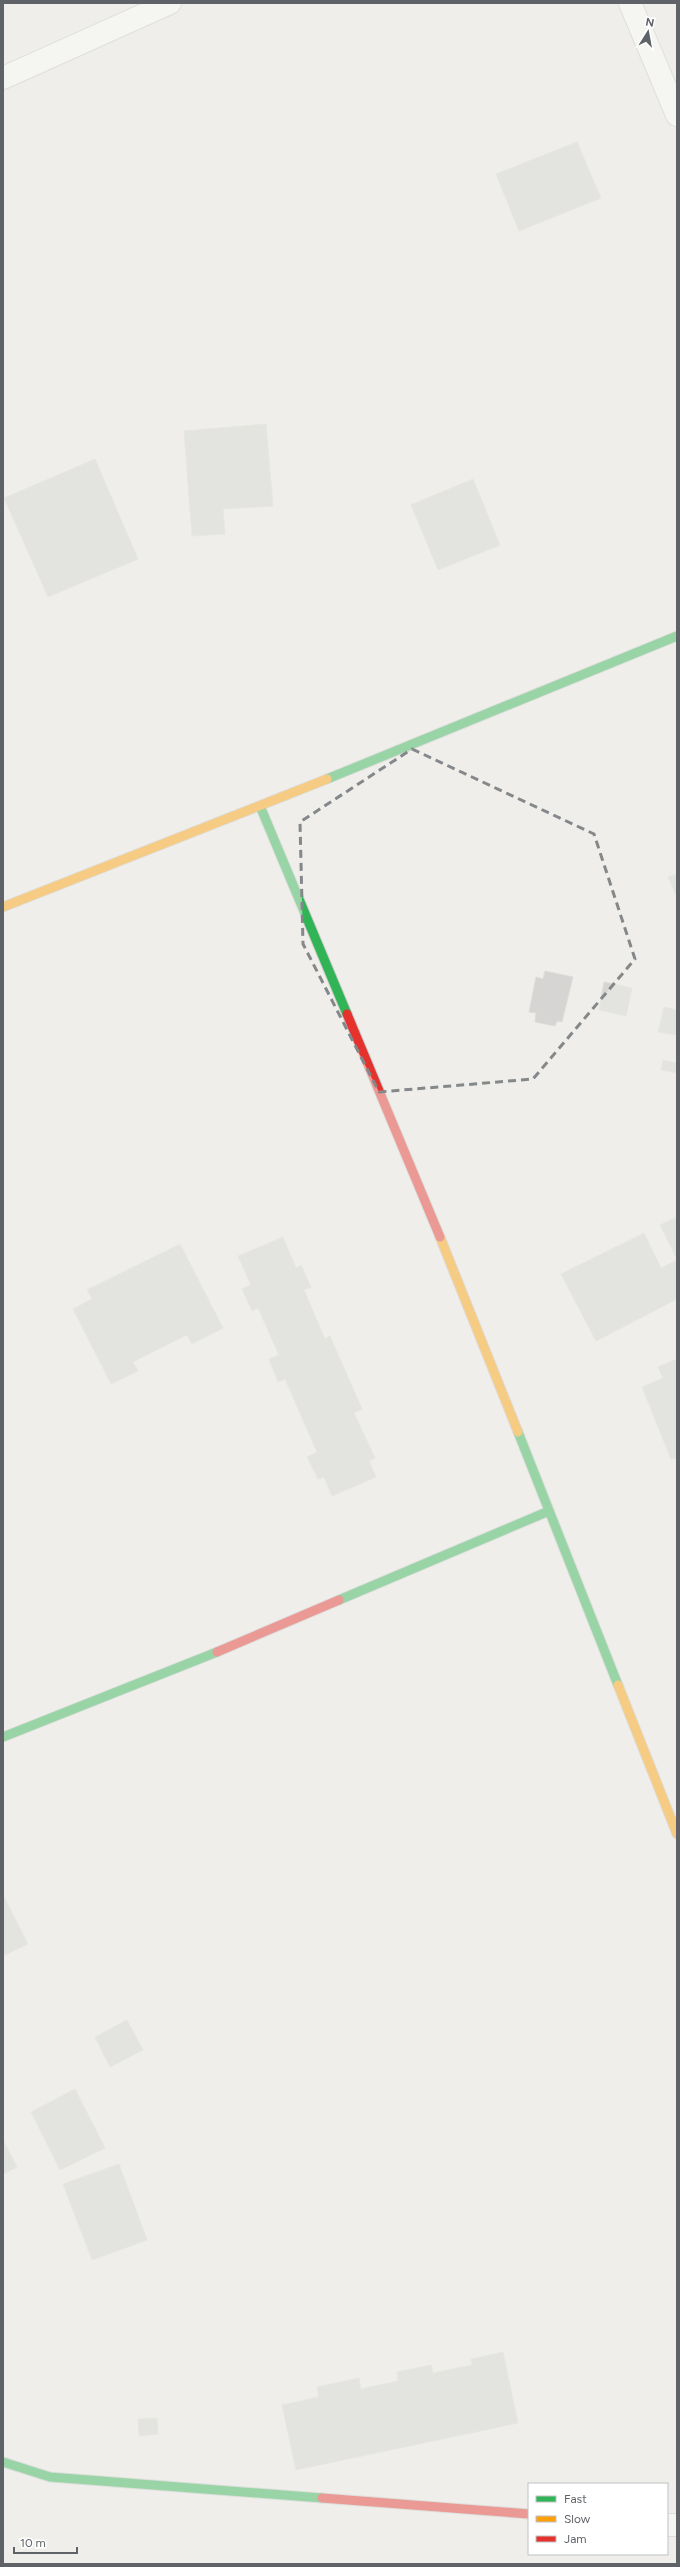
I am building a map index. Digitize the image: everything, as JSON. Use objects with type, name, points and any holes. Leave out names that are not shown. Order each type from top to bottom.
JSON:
[{"type":"street","points":[[3,78],[170,3]]},
{"type":"street","points":[[630,3],[677,115]]},
{"type":"street","points":[[3,907],[260,806],[677,636]]},
{"type":"street","points":[[260,806],[453,1268],[677,1834]]},
{"type":"street","points":[[3,1737],[145,1682],[549,1511]]},
{"type":"street","points":[[3,2462],[50,2477],[528,2514]]},
{"type":"highlighted area","points":[[412,749],[594,834],[635,959],[533,1079],[379,1092],[303,944],[300,822]]},
{"type":"building","points":[[577,142],[601,198],[519,231],[496,174]]},
{"type":"building","points":[[266,424],[273,506],[223,509],[225,534],[192,536],[184,431]]},
{"type":"building","points":[[95,459],[138,559],[48,597],[4,498]]},
{"type":"building","points":[[473,479],[500,545],[438,570],[411,505]]},
{"type":"building","points":[[677,874],[677,897],[668,877]]},
{"type":"building","points":[[545,971],[573,977],[562,1022],[557,1021],[555,1026],[535,1022],[536,1013],[529,1012],[536,977],[543,979]]},
{"type":"building","points":[[604,982],[632,988],[626,1016],[599,1010]]},
{"type":"building","points":[[664,1007],[677,1010],[677,1035],[658,1032]]},
{"type":"building","points":[[663,1060],[677,1063],[677,1073],[661,1070]]},
{"type":"building","points":[[677,1217],[677,1259],[660,1225]]},
{"type":"building","points":[[644,1233],[661,1268],[677,1260],[677,1299],[596,1341],[561,1274]]},
{"type":"building","points":[[283,1237],[296,1268],[301,1265],[311,1287],[304,1290],[325,1339],[330,1336],[362,1409],[354,1413],[375,1458],[369,1461],[376,1477],[332,1496],[324,1477],[318,1479],[307,1457],[317,1452],[285,1379],[278,1382],[269,1359],[279,1355],[258,1308],[252,1311],[242,1289],[251,1285],[238,1256]]},
{"type":"building","points":[[180,1244],[223,1328],[192,1344],[187,1335],[133,1362],[138,1371],[111,1384],[73,1309],[92,1299],[87,1290]]},
{"type":"building","points":[[677,1359],[677,1458],[671,1459],[642,1387],[663,1378],[658,1367]]},
{"type":"building","points":[[3,1895],[28,1944],[3,1956]]},
{"type":"building","points":[[127,2020],[143,2050],[110,2067],[95,2037]]},
{"type":"building","points":[[75,2089],[105,2148],[60,2170],[31,2112]]},
{"type":"building","points":[[3,2140],[17,2167],[3,2174]]},
{"type":"building","points":[[119,2164],[147,2240],[92,2260],[63,2184]]},
{"type":"building","points":[[503,2352],[518,2423],[296,2470],[282,2405],[319,2397],[317,2387],[359,2378],[361,2389],[398,2381],[397,2372],[431,2365],[433,2373],[472,2365],[471,2359]]},
{"type":"building","points":[[157,2418],[158,2434],[139,2436],[138,2419]]},
{"type":"traffic: fast","points":[[327,779],[677,636]]},
{"type":"traffic: fast","points":[[260,806],[347,1014]]},
{"type":"traffic: fast","points":[[518,1432],[618,1685]]},
{"type":"traffic: fast","points":[[339,1600],[549,1511]]},
{"type":"traffic: fast","points":[[3,1737],[217,1652]]},
{"type":"traffic: fast","points":[[3,2462],[50,2477],[322,2498]]},
{"type":"traffic: slow","points":[[3,907],[327,779]]},
{"type":"traffic: slow","points":[[440,1237],[518,1432]]},
{"type":"traffic: slow","points":[[618,1685],[677,1834]]},
{"type":"traffic: jam","points":[[347,1014],[440,1237]]},
{"type":"traffic: jam","points":[[217,1652],[339,1600]]},
{"type":"traffic: jam","points":[[322,2498],[528,2514]]}]
